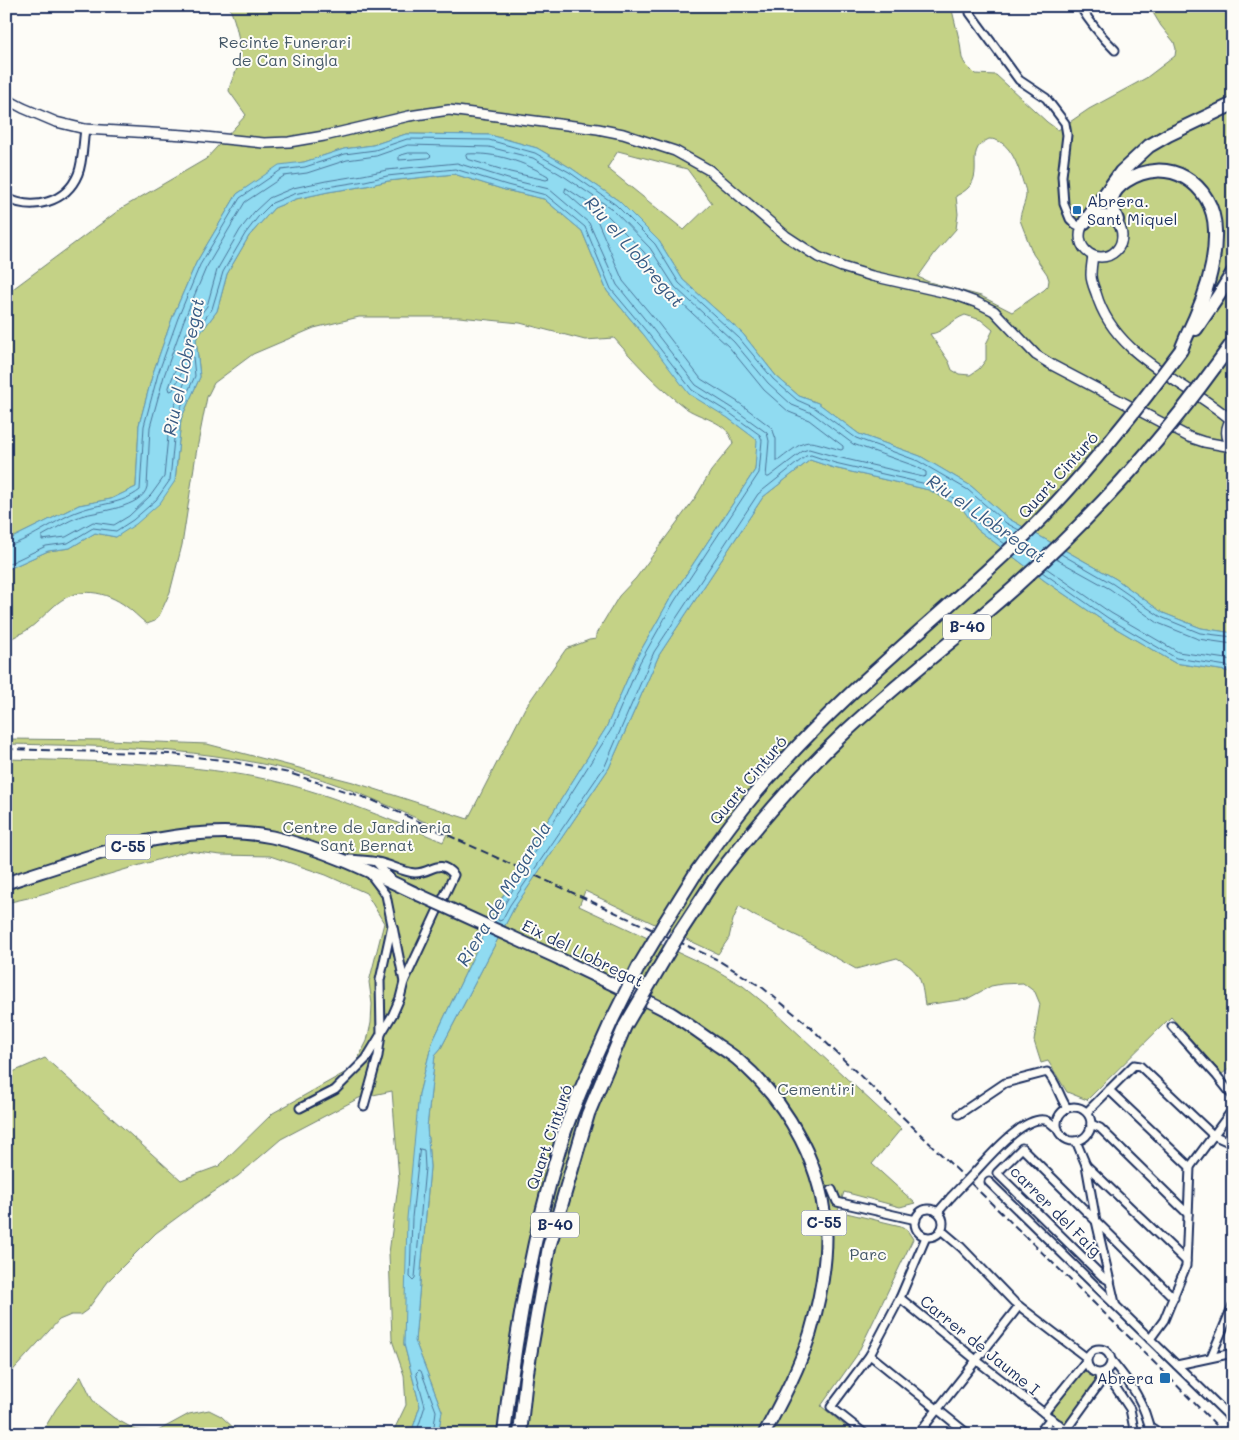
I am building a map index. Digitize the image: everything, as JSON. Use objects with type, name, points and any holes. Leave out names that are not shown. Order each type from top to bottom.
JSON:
[{"type":"highway","points":[[1083,224],[1121,172],[1149,146],[1168,134],[1233,104]]},
{"type":"highway","points":[[1117,220],[1112,206],[1112,197],[1120,185],[1135,176],[1154,170],[1172,172],[1198,186],[1212,208],[1215,230],[1213,260],[1205,293],[1181,350]]},
{"type":"highway","name":"Quart Cinturó","points":[[504,1434],[512,1363],[538,1223],[562,1141],[612,1020],[639,966],[697,871],[738,814],[794,750],[865,681],[999,560],[1052,507],[1124,425],[1181,350],[1220,295],[1233,272]]},
{"type":"highway","name":"Quart Cinturó","points":[[520,1434],[526,1378],[549,1248],[588,1114],[625,1026],[680,932],[714,880],[794,783],[839,737],[1015,586],[1082,524],[1152,448],[1233,342]]},
{"type":"highway","name":"Eix del Llobregat","points":[[6,882],[138,844],[195,833],[234,833],[272,837],[311,848],[367,871],[560,959],[669,1012],[744,1065],[778,1103],[804,1145],[816,1177],[826,1236],[822,1287],[810,1335],[794,1376],[764,1434]]},
{"type":"highway","name":"Eix del Llobregat","points":[[711,1041],[757,1088],[792,1135],[808,1172],[818,1220],[818,1262],[812,1302],[806,1325],[791,1366],[756,1434]]},
{"type":"street","points":[[970,6],[970,12],[1019,80],[1046,98],[1065,123],[1067,135],[1062,176],[1064,204],[1070,219],[1083,224]]},
{"type":"street","points":[[1080,6],[1099,34],[1115,50]]},
{"type":"street","points":[[6,98],[23,108],[56,122],[86,129],[185,135],[264,143],[289,142],[324,136],[410,116],[449,110],[598,129],[629,136],[675,151],[709,170],[786,236],[818,257],[850,270],[956,294],[978,303],[994,311],[1021,341],[1044,360],[1181,432],[1204,442],[1232,448]]},
{"type":"street","points":[[9,201],[26,204],[44,204],[56,199],[69,188],[79,172],[86,129]]},
{"type":"street","points":[[1104,214],[1117,220],[1123,233],[1120,248],[1114,253],[1108,256],[1093,256],[1083,247],[1080,240],[1083,224],[1090,217],[1104,214]]},
{"type":"street","points":[[1093,256],[1090,276],[1098,302],[1114,330],[1140,356],[1231,418],[1226,429],[1226,435],[1232,448]]},
{"type":"street","points":[[1204,442],[1226,435]]},
{"type":"street","points":[[300,1108],[335,1090],[366,1059],[393,1014],[404,982],[454,875],[447,867],[440,866],[417,873],[406,872],[376,862],[336,858]]},
{"type":"street","points":[[376,862],[397,884],[386,895]]},
{"type":"street","points":[[367,871],[386,895],[404,982]]},
{"type":"street","points":[[364,1106],[378,1056],[381,1034],[380,980],[392,925]]},
{"type":"street","points":[[1172,1026],[1233,1096]]},
{"type":"street","points":[[1087,1112],[1134,1065],[1140,1066],[1213,1135],[1233,1144]]},
{"type":"street","points":[[959,1114],[1005,1083],[1047,1072],[1054,1080],[1059,1096],[1067,1108]]},
{"type":"street","points":[[1109,1090],[1190,1167]]},
{"type":"street","points":[[938,1212],[990,1156],[1025,1124],[1035,1120],[1048,1121],[1065,1138],[1076,1141],[1086,1135],[1091,1124],[1090,1118],[1087,1112],[1078,1107],[1067,1108],[1058,1119],[1058,1129]]},
{"type":"street","points":[[1150,1339],[1164,1320],[1186,1266],[1190,1167],[1233,1109]]},
{"type":"street","points":[[1091,1124],[1100,1128],[1188,1214]]},
{"type":"street","points":[[1076,1141],[1086,1165],[1096,1221],[1115,1304]]},
{"type":"street","name":"carrer del Faig","points":[[1096,1221],[1022,1148],[998,1173],[1110,1281]]},
{"type":"street","points":[[1086,1165],[1186,1261]]},
{"type":"street","points":[[989,1182],[1233,1420]]},
{"type":"street","points":[[832,1190],[837,1202],[916,1220]]},
{"type":"street","points":[[926,1209],[938,1212],[944,1221],[942,1230],[937,1235],[926,1237],[917,1230],[916,1220],[922,1211],[926,1209]]},
{"type":"street","points":[[1096,1221],[1174,1298]]},
{"type":"street","points":[[942,1230],[1019,1306],[1086,1360],[1092,1372],[1102,1373],[1109,1368],[1112,1362]]},
{"type":"street","points":[[865,1434],[831,1407],[870,1355],[900,1298],[926,1237]]},
{"type":"street","name":"Carrer de Jaume I","points":[[900,1298],[1068,1432]]},
{"type":"street","points":[[1210,1357],[1233,1305]]},
{"type":"street","points":[[918,1434],[1019,1306]]},
{"type":"street","points":[[1044,1413],[1091,1351],[1103,1349],[1109,1354],[1112,1362],[1130,1384],[1144,1406],[1151,1434]]},
{"type":"street","points":[[1177,1364],[1233,1353]]},
{"type":"street","points":[[870,1355],[968,1434]]},
{"type":"street","points":[[1068,1432],[1100,1383],[1102,1373]]},
{"type":"street","points":[[1102,1373],[1116,1388],[1130,1409],[1135,1434]]},
{"type":"street","points":[[1038,1434],[1051,1418]]},
{"type":"street","points":[[1052,1434],[1059,1424]]},
{"type":"street","points":[[1149,1426],[1161,1434]]},
{"type":"green space","name":"Recinte Funerari de Can Singla","points":[[229,6],[951,6],[962,58],[965,64],[975,74],[996,75],[1058,130],[1089,109],[1146,78],[1175,56],[1174,42],[1161,26],[1149,6],[1233,6],[1233,633],[1201,628],[1163,613],[1116,579],[1009,519],[971,486],[920,456],[859,434],[818,403],[799,396],[776,376],[743,334],[683,280],[659,241],[619,201],[571,168],[537,148],[490,135],[406,134],[373,145],[344,149],[304,162],[280,166],[237,194],[196,263],[173,316],[153,373],[139,425],[136,487],[111,499],[79,505],[6,541],[6,294],[122,208],[206,159],[246,115],[229,91],[238,65],[240,51],[238,35]],"holes":[[[989,139],[996,140],[1007,147],[1015,159],[1026,192],[1020,220],[1033,254],[1049,280],[1048,286],[1044,290],[1012,312],[981,296],[929,282],[918,277],[935,253],[956,229],[958,214],[956,196],[967,189],[973,182],[976,151],[980,144]],[[618,151],[687,169],[712,203],[684,230],[607,168]],[[965,315],[981,320],[993,330],[986,344],[986,360],[979,369],[970,375],[959,374],[952,370],[949,362],[930,334],[939,331]]]},
{"type":"green space","name":"Centre de Jardineria Sant Bernat","points":[[454,174],[505,190],[544,199],[582,231],[607,291],[644,335],[728,418],[758,440],[755,470],[670,599],[636,659],[606,728],[523,860],[496,909],[432,1043],[419,1094],[404,1344],[420,1406],[411,1434],[392,1434],[406,1405],[404,1375],[392,1340],[389,1253],[399,1179],[392,1091],[359,1098],[281,1139],[238,1176],[156,1233],[110,1279],[87,1310],[80,1315],[71,1315],[59,1320],[6,1378],[6,1075],[45,1058],[181,1180],[219,1166],[273,1113],[346,1072],[357,1061],[367,1041],[371,1023],[372,1004],[369,982],[384,923],[366,893],[326,875],[270,856],[221,855],[188,851],[6,903],[6,759],[166,765],[260,778],[330,797],[443,842],[448,832],[341,786],[267,765],[193,753],[119,747],[6,744],[6,739],[108,740],[207,744],[353,782],[468,819],[525,708],[566,649],[596,639],[596,634],[619,596],[636,578],[695,498],[711,471],[733,444],[726,430],[683,406],[673,398],[647,374],[614,338],[585,340],[520,323],[459,317],[359,317],[314,328],[253,354],[214,383],[207,397],[182,545],[170,592],[155,621],[147,624],[123,604],[105,595],[87,592],[78,593],[61,601],[30,628],[6,641],[6,570],[48,551],[70,548],[95,533],[116,537],[175,481],[181,419],[200,377],[196,339],[217,311],[227,274],[249,236],[274,208],[296,199],[328,192],[388,181]]},
{"type":"green space","points":[[810,460],[834,468],[929,490],[962,508],[977,529],[1045,581],[1105,622],[1175,663],[1233,672],[1233,1066],[1222,1074],[1171,1017],[1087,1100],[1067,1092],[1048,1061],[1041,1063],[1034,1041],[1040,1004],[1035,992],[1023,983],[991,986],[967,999],[925,1005],[921,982],[911,967],[897,958],[856,969],[739,906],[733,920],[729,938],[718,954],[585,891],[579,906],[714,969],[743,986],[774,1011],[901,1129],[872,1164],[915,1203],[900,1207],[844,1192],[838,1211],[901,1226],[907,1230],[913,1239],[857,1355],[821,1406],[855,1434],[438,1434],[442,1411],[415,1341],[430,1167],[427,1127],[435,1055],[441,1048],[514,908],[609,768],[659,655],[763,497]]},
{"type":"green space","points":[[1084,1369],[1096,1377],[1096,1382],[1065,1425],[1048,1412]]},
{"type":"green space","points":[[81,1376],[96,1404],[114,1418],[136,1430],[156,1432],[189,1414],[209,1410],[221,1416],[240,1434],[41,1434],[56,1409]]},
{"type":"water","name":"Riu el Llobregat","points":[[406,134],[490,135],[537,148],[571,168],[619,201],[659,241],[683,280],[743,334],[776,376],[799,396],[818,403],[859,434],[920,456],[971,486],[1009,519],[1116,579],[1163,613],[1201,628],[1233,633],[1233,672],[1175,663],[1105,622],[1045,581],[977,529],[962,508],[929,490],[834,468],[810,460],[763,497],[659,655],[609,768],[514,908],[441,1048],[435,1055],[427,1127],[430,1167],[415,1341],[442,1411],[438,1434],[411,1434],[420,1406],[404,1344],[407,1218],[419,1094],[432,1043],[496,909],[523,860],[606,728],[636,659],[670,599],[755,470],[757,440],[728,418],[689,394],[644,335],[607,291],[582,231],[544,199],[505,190],[454,174],[388,181],[296,199],[274,208],[249,236],[227,274],[217,311],[196,339],[200,377],[181,419],[175,481],[160,503],[136,524],[116,537],[95,533],[70,548],[48,551],[6,570],[6,541],[79,505],[111,499],[136,487],[139,425],[153,373],[173,316],[196,263],[237,194],[279,165],[304,162],[344,149],[373,145]]},
{"type":"railway","points":[[6,749],[172,754],[229,761],[289,773],[372,800],[716,959],[763,988],[807,1024],[1131,1339],[1225,1434]]},
{"type":"place","name":"Abrera. Sant Miquel","points":[[1077,210]]},
{"type":"place","name":"Abrera","points":[[1165,1378]]},
{"type":"water label","name":"Riera de Magarola","points":[[504,894]]},
{"type":"park label","name":"Cementiri","points":[[816,1089]]},
{"type":"park label","name":"Parc","points":[[868,1254]]}]
